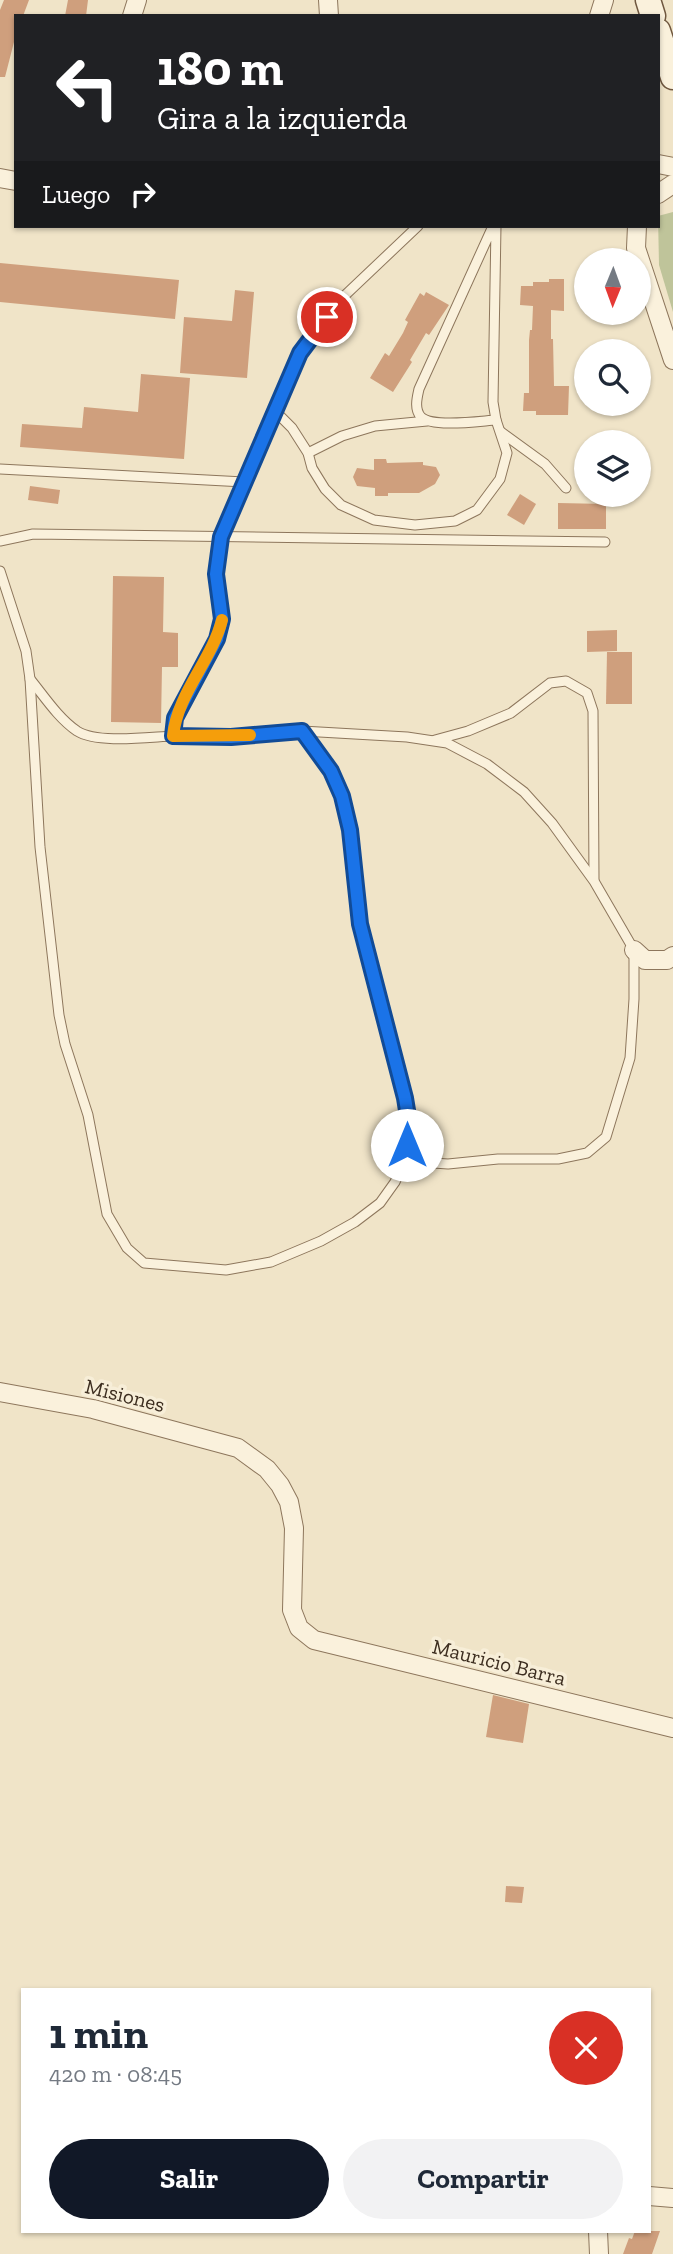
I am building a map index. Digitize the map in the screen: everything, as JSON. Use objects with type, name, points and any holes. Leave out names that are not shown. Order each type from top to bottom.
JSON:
[{"type":"main road","points":[[660,37],[673,77]]},
{"type":"street","points":[[637,228],[636,248],[673,360]]},
{"type":"street","points":[[634,950],[645,960],[667,960],[673,956]]},
{"type":"street","name":"Misiones","points":[[0,1392],[93,1409],[238,1448],[267,1469],[289,1502],[294,1528],[292,1610],[299,1628],[314,1640]]},
{"type":"street","name":"Mauricio Barra","points":[[314,1640],[673,1728]]},
{"type":"street","points":[[651,2196],[673,2199]]},
{"type":"street","points":[[598,2233],[598,2254]]},
{"type":"lane","points":[[173,736],[175,718],[217,639],[222,619],[216,574],[221,537],[300,353],[340,300],[416,228]]},
{"type":"lane","points":[[429,421],[421,416],[416,405],[419,389],[494,228]]},
{"type":"lane","points":[[274,410],[292,428],[308,453],[312,468],[325,489],[341,505],[374,520],[415,525],[455,521],[477,510],[500,479],[507,453],[493,402],[495,228]]},
{"type":"lane","points":[[308,453],[342,436],[375,426],[429,421],[447,423],[496,420]]},
{"type":"lane","points":[[500,431],[545,464],[566,488]]},
{"type":"lane","points":[[0,469],[244,482]]},
{"type":"lane","points":[[0,541],[33,534],[605,542]]},
{"type":"lane","points":[[0,571],[26,652],[30,679],[40,847],[59,1016],[65,1044],[88,1115],[107,1214],[127,1248],[144,1263],[226,1270],[271,1262],[321,1241],[355,1222],[380,1203],[395,1182],[404,1161],[410,1129],[405,1098],[360,924],[350,830],[342,796],[331,771],[302,731]]},
{"type":"lane","points":[[30,679],[61,717],[79,733],[103,738],[231,737],[302,731],[407,737],[447,743],[488,764],[524,792],[552,823],[594,881],[634,950],[635,999],[630,1058],[606,1138],[587,1153],[558,1159],[498,1159],[447,1164],[404,1161]]},
{"type":"lane","points":[[432,741],[468,731],[511,713],[550,683],[566,681],[587,693],[593,711],[594,881]]},
{"type":"green space","points":[[673,212],[673,312],[659,265],[660,215]]},
{"type":"building","points":[[4,0],[29,0],[24,14],[14,14],[14,42],[5,77],[0,77],[0,10]]},
{"type":"building","points":[[68,0],[88,0],[86,14],[65,14]]},
{"type":"building","points":[[0,263],[179,280],[175,319],[0,302]]},
{"type":"building","points":[[549,279],[564,279],[564,311],[551,310],[551,339],[554,386],[569,386],[568,415],[536,415],[536,411],[523,411],[524,393],[529,393],[529,340],[533,306],[520,305],[521,286],[533,286],[533,282],[549,282]]},
{"type":"building","points":[[235,290],[254,292],[247,378],[180,373],[184,317],[232,321]]},
{"type":"building","points":[[426,292],[449,305],[429,335],[426,333],[393,392],[370,378],[385,353],[389,356],[403,333],[408,322],[405,320],[420,293],[424,296]]},
{"type":"building","points":[[141,374],[190,378],[184,459],[20,447],[22,424],[82,428],[84,407],[138,412]]},
{"type":"building","points":[[374,459],[386,459],[387,463],[423,462],[423,465],[436,467],[440,475],[435,484],[419,493],[388,493],[388,496],[375,496],[375,488],[357,486],[353,477],[357,468],[374,470]]},
{"type":"building","points":[[30,486],[60,490],[58,504],[28,500]]},
{"type":"building","points":[[520,494],[536,504],[524,525],[507,515]]},
{"type":"building","points":[[558,503],[574,503],[574,507],[606,507],[606,529],[558,529]]},
{"type":"building","points":[[113,576],[164,577],[163,632],[178,633],[178,667],[162,667],[161,723],[111,722]]},
{"type":"building","points":[[617,630],[617,651],[587,652],[587,631]]},
{"type":"building","points":[[607,652],[632,652],[632,704],[606,704]]},
{"type":"building","points":[[493,1695],[529,1704],[523,1743],[486,1737]]},
{"type":"building","points":[[506,1886],[524,1887],[522,1903],[505,1902]]},
{"type":"building","points":[[660,2231],[652,2254],[623,2254],[629,2238],[632,2239],[634,2233]]},
{"type":"slow traffic","points":[[222,620],[217,639],[175,718],[173,736],[250,735]]},
{"type":"route","points":[[327,317],[300,353],[221,537],[216,574],[222,619],[217,639],[175,718],[173,736],[231,737],[302,731],[331,771],[342,796],[350,830],[360,924],[405,1098],[410,1129],[407,1145]]}]
